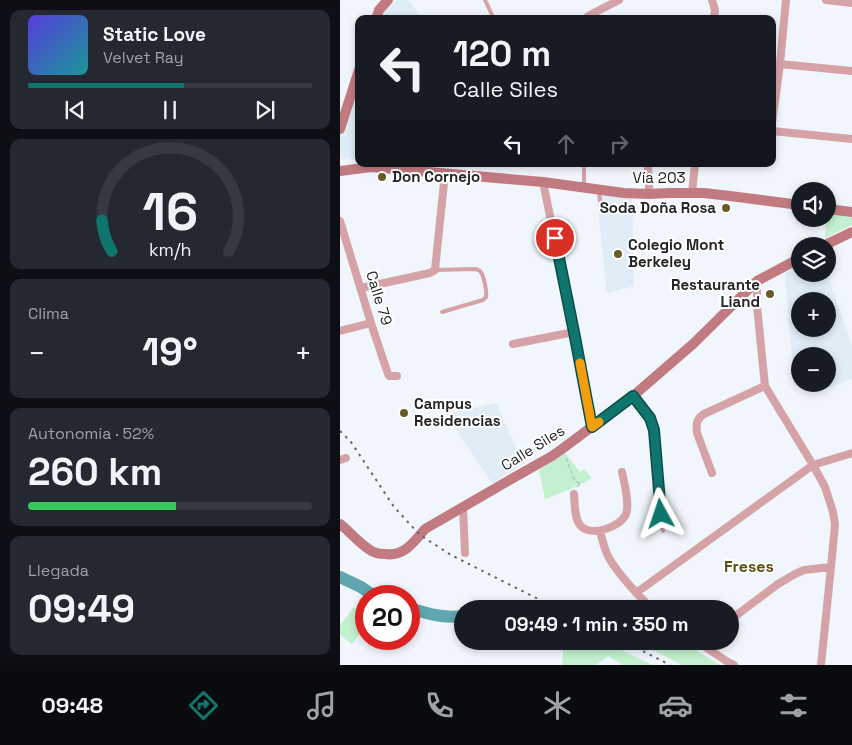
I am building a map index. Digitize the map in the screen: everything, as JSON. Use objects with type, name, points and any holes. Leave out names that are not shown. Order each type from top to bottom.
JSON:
[{"type":"street","points":[[378,10],[388,0]]},
{"type":"street","points":[[590,15],[619,0]]},
{"type":"street","points":[[712,0],[714,15]]},
{"type":"street","points":[[776,94],[786,0]]},
{"type":"street","points":[[826,0],[852,3]]},
{"type":"street","points":[[780,64],[852,71]]},
{"type":"street","points":[[340,129],[355,82]]},
{"type":"street","points":[[776,131],[852,139]]},
{"type":"street","name":"Vía 203","points":[[340,171],[371,167],[543,182],[624,193],[692,193],[791,204]]},
{"type":"street","points":[[648,167],[649,194]]},
{"type":"street","points":[[692,193],[695,167]]},
{"type":"street","points":[[360,288],[430,273],[435,267],[445,174]]},
{"type":"street","points":[[543,182],[592,427]]},
{"type":"street","points":[[836,210],[852,212]]},
{"type":"street","name":"Calle 79","points":[[340,221],[370,323],[387,371],[389,376],[397,376]]},
{"type":"street","points":[[836,240],[852,232]]},
{"type":"street","name":"Calle Siles","points":[[340,524],[370,550],[379,554],[390,555],[408,548],[425,529],[552,456],[592,427],[633,396],[693,344],[756,281],[791,263]]},
{"type":"street","points":[[756,281],[764,386],[813,465],[825,487],[833,512],[831,567],[821,665]]},
{"type":"street","points":[[340,331],[370,323]]},
{"type":"street","points":[[513,344],[574,332]]},
{"type":"street","points":[[712,473],[697,433],[696,426],[698,420],[704,414],[764,386]]},
{"type":"street","points":[[636,593],[813,465],[852,453]]},
{"type":"street","points":[[574,494],[576,515],[580,525],[586,530],[600,531],[623,519],[626,514],[627,500],[622,472]]},
{"type":"street","points":[[463,507],[465,553]]},
{"type":"street","points":[[600,531],[607,554],[643,600]]},
{"type":"street","points":[[739,613],[786,578],[804,570],[831,567]]},
{"type":"street","points":[[711,650],[734,665]]},
{"type":"lane","points":[[485,0],[492,15]]},
{"type":"lane","points":[[584,167],[584,187]]},
{"type":"lane","points":[[599,190],[602,203],[619,208]]},
{"type":"lane","points":[[435,267],[476,269],[480,271],[487,294],[483,300],[442,312]]},
{"type":"lane","points":[[633,396],[650,418],[654,430],[662,531]]},
{"type":"path","points":[[560,460],[566,457],[575,481],[581,484],[571,491],[574,494]]},
{"type":"shaded area","points":[[397,0],[408,0],[420,15],[382,15],[386,9]]},
{"type":"shaded area","points":[[355,90],[355,160],[340,159],[340,136]]},
{"type":"shaded area","name":"Colegio Mont Berkeley","points":[[596,192],[632,197],[634,286],[607,293]]},
{"type":"shaded area","points":[[791,270],[791,282],[830,282],[833,292],[791,292],[791,337],[836,337],[836,300],[852,345],[852,379],[836,385],[836,347],[791,348],[785,273]]},
{"type":"shaded area","points":[[496,403],[523,464],[492,483],[446,414]]},
{"type":"green space","points":[[836,213],[852,216],[852,225],[825,237],[826,227],[836,227]]},
{"type":"green space","points":[[565,453],[580,472],[584,469],[592,478],[578,486],[545,499],[539,470]]},
{"type":"green space","points":[[354,607],[355,640],[352,644],[340,635],[340,625]]},
{"type":"green space","points":[[563,650],[622,650],[652,665],[623,665],[608,656],[596,665],[562,665]]},
{"type":"green space","points":[[653,650],[697,650],[720,665],[682,665]]},
{"type":"waterway","points":[[340,577],[357,585]]},
{"type":"waterway","points":[[420,611],[454,617]]},
{"type":"railway","points":[[340,431],[351,442],[394,507],[420,535],[451,555],[540,600]]},
{"type":"railway","points":[[641,650],[670,665]]},
{"type":"slow traffic","points":[[580,363],[592,427],[599,422]]},
{"type":"place","name":"Don Cornejo","points":[[382,177]]},
{"type":"place","name":"Soda Doña Rosa","points":[[726,208]]},
{"type":"place","name":"Colegio Mont Berkeley","points":[[618,254]]},
{"type":"place","name":"Restaurante Liand","points":[[770,294]]},
{"type":"place","name":"Campus Residencias","points":[[404,413]]},
{"type":"district","name":"Freses","points":[[749,566]]},
{"type":"route","points":[[555,238],[592,427],[633,396],[650,418],[654,430],[661,514]]}]
